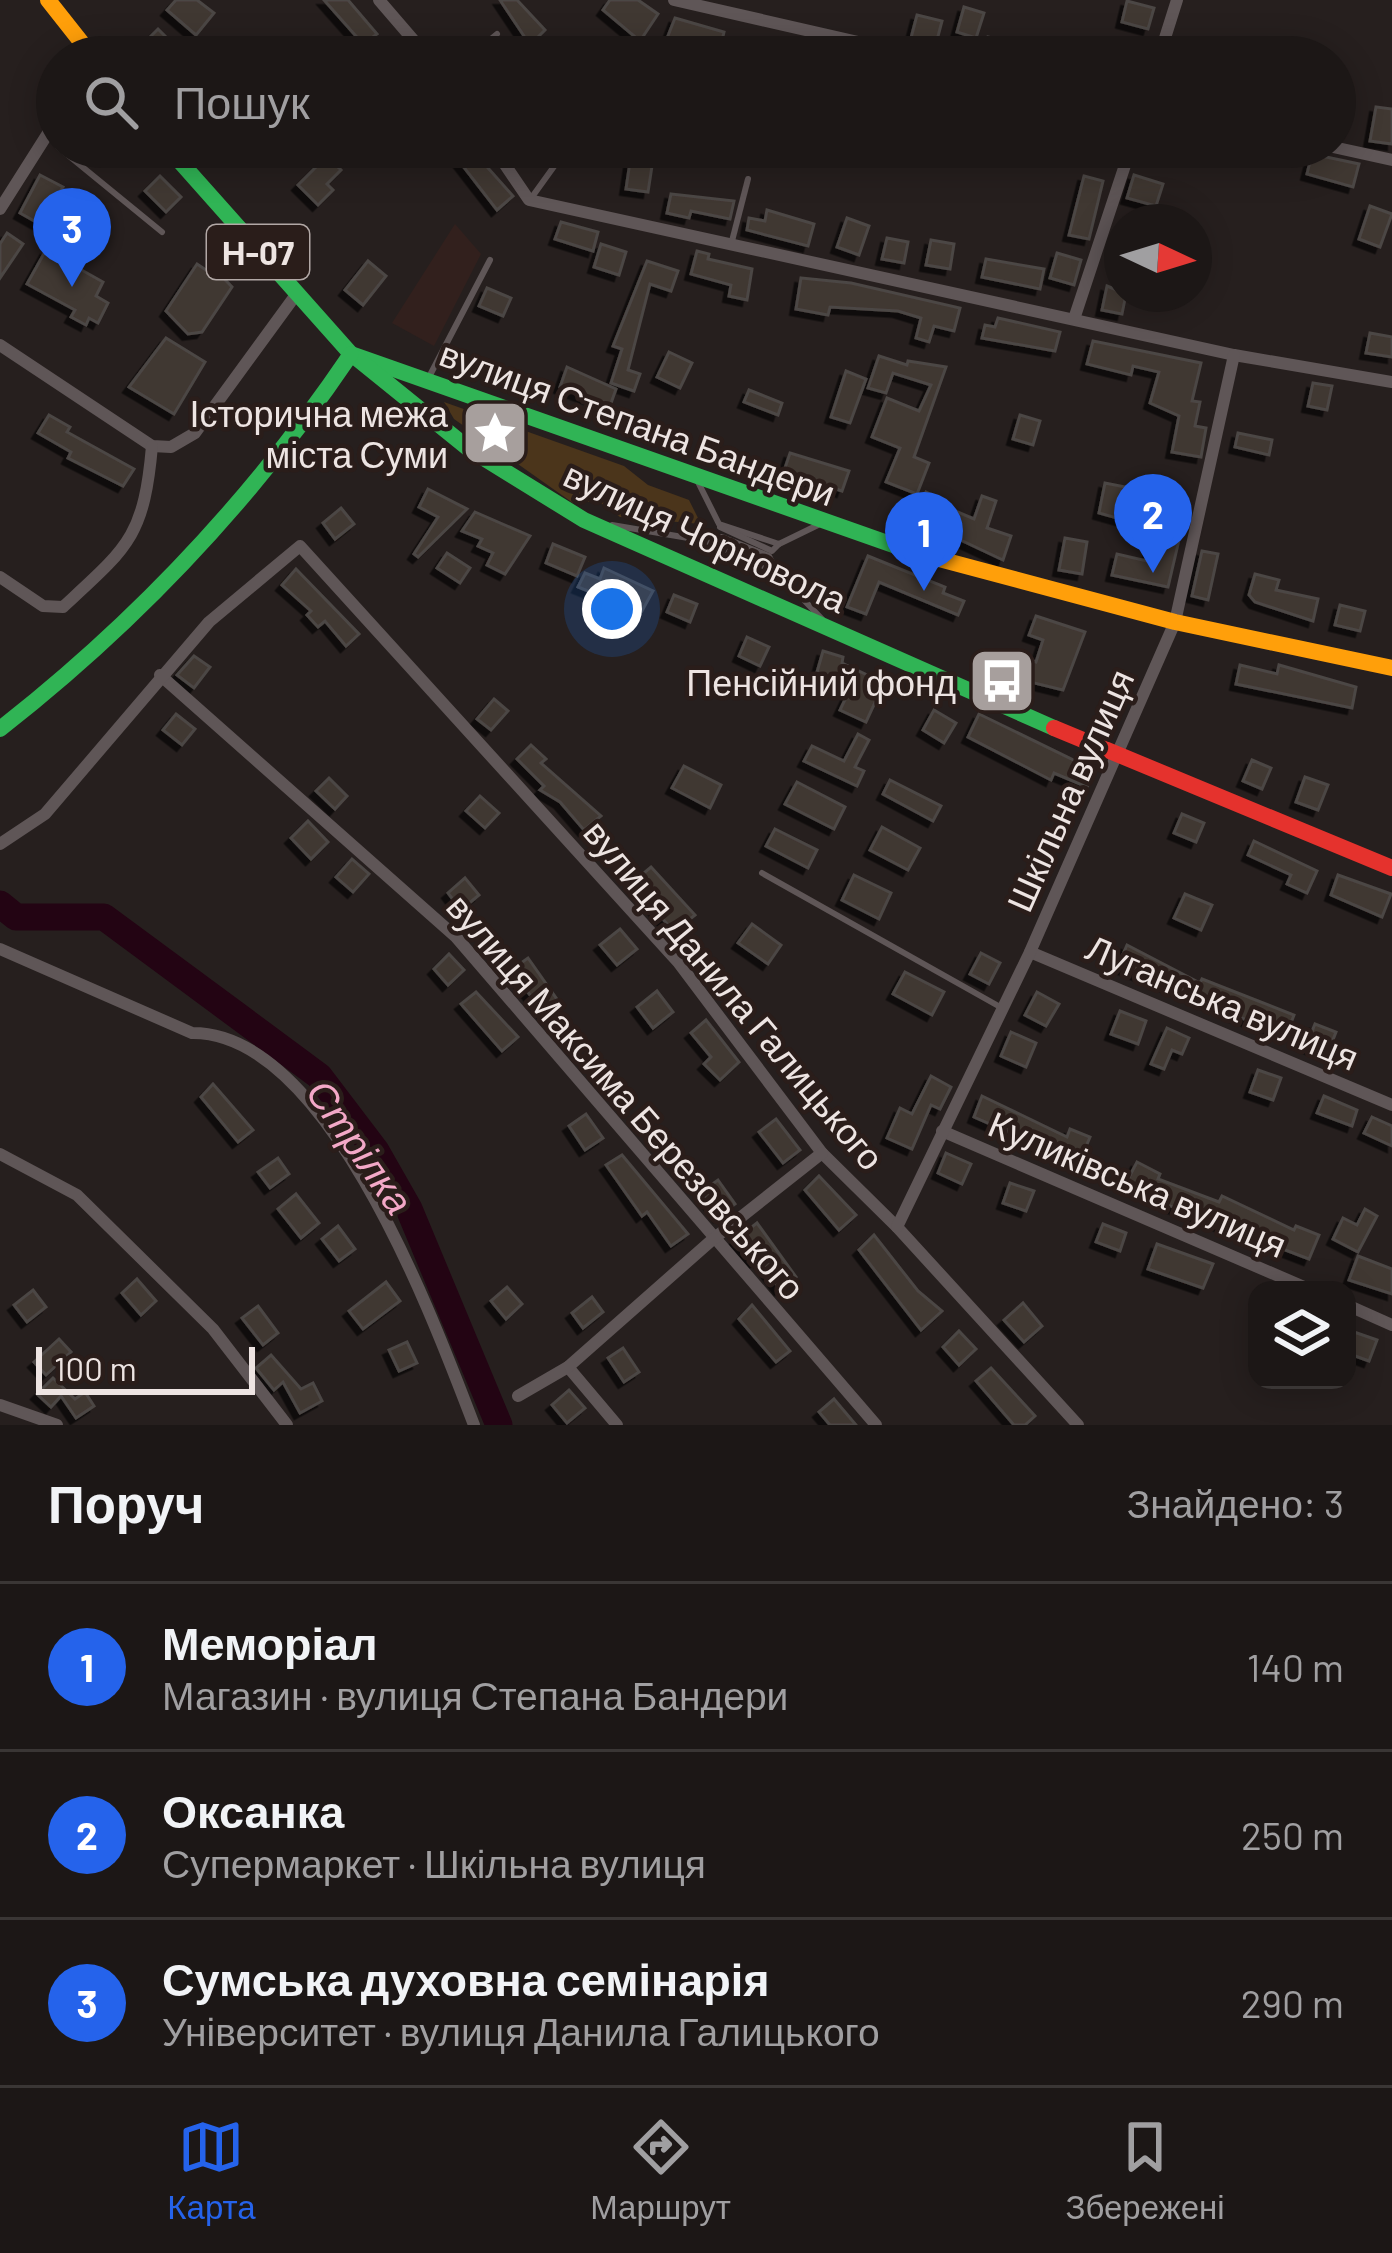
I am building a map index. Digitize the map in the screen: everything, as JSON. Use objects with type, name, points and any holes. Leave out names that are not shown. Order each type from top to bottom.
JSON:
[{"type":"main road","points":[[48,0],[76,36]]},
{"type":"main road","name":"Н-07","points":[[185,168],[351,354]]},
{"type":"main road","points":[[0,729],[130,625],[220,533],[351,354]]},
{"type":"main road","name":"вулиця Степана Бандери","points":[[351,354],[821,524],[950,565],[1175,622],[1392,668]]},
{"type":"main road","name":"вулиця Чорновола","points":[[351,354],[425,417],[584,520],[1118,757],[1392,868]]},
{"type":"main road","points":[[425,417],[421,399],[436,383]]},
{"type":"street","points":[[379,0],[410,36]]},
{"type":"street","points":[[674,0],[721,6],[840,36]]},
{"type":"street","points":[[1166,36],[1177,0]]},
{"type":"street","points":[[1356,152],[1392,160]]},
{"type":"street","points":[[0,209],[36,165]]},
{"type":"street","points":[[508,168],[530,200],[1234,355],[1392,382]]},
{"type":"street","points":[[1074,319],[1124,168]]},
{"type":"street","points":[[0,345],[152,446],[170,447],[195,433],[295,296]]},
{"type":"street","name":"Шкільна вулиця","points":[[897,1226],[1030,952],[1175,622],[1234,355]]},
{"type":"street","points":[[0,577],[43,606],[63,607],[131,541],[147,508],[152,446]]},
{"type":"street","name":"вулиця Данила Галицького","points":[[160,675],[209,622],[300,546],[679,962],[822,1153],[897,1226],[1078,1425]]},
{"type":"street","points":[[0,844],[45,814],[160,675]]},
{"type":"street","name":"вулиця Максима Березовського","points":[[160,675],[457,937],[712,1240],[876,1425]]},
{"type":"street","points":[[0,949],[191,1033],[223,1033],[275,1067],[335,1136],[394,1233],[474,1425]]},
{"type":"street","name":"Луганська вулиця","points":[[1030,952],[1392,1105]]},
{"type":"street","name":"Куликівська вулиця","points":[[942,1131],[1290,1281]]},
{"type":"street","points":[[518,1396],[568,1367],[712,1240],[822,1153]]},
{"type":"street","points":[[0,1154],[77,1196],[213,1329],[287,1425]]},
{"type":"street","points":[[1356,1310],[1392,1325]]},
{"type":"street","points":[[568,1367],[617,1425]]},
{"type":"street","points":[[0,1405],[57,1425]]},
{"type":"lane","points":[[83,168],[162,232]]},
{"type":"lane","points":[[530,200],[553,168]]},
{"type":"lane","points":[[731,245],[748,179]]},
{"type":"lane","points":[[436,383],[490,260]]},
{"type":"lane","points":[[697,478],[718,524],[779,544],[821,524]]},
{"type":"lane","points":[[584,520],[706,541],[777,572],[837,635]]},
{"type":"lane","points":[[762,872],[1001,1008]]},
{"type":"shaded area","points":[[455,224],[481,254],[434,346],[392,323]]},
{"type":"shaded area","points":[[444,402],[624,466],[648,485],[689,500],[701,524],[620,517],[598,501],[573,503],[454,419]]},
{"type":"building","points":[[176,0],[197,0],[214,13],[196,35],[167,10]]},
{"type":"building","points":[[324,0],[348,0],[377,34],[356,36]]},
{"type":"building","points":[[500,0],[517,0],[545,30],[539,36],[524,36]]},
{"type":"building","points":[[610,0],[638,0],[658,14],[643,36],[634,36],[603,10]]},
{"type":"building","points":[[1127,1],[1154,8],[1148,29],[1122,22]]},
{"type":"building","points":[[964,7],[984,13],[977,36],[957,32]]},
{"type":"building","points":[[917,15],[942,21],[938,36],[912,36]]},
{"type":"building","points":[[675,18],[724,32],[723,36],[668,36]]},
{"type":"building","points":[[1376,107],[1392,109],[1392,144],[1370,141]]},
{"type":"building","points":[[1359,164],[1353,187],[1307,174],[1308,168],[1356,168]]},
{"type":"building","points":[[315,168],[341,170],[327,184],[333,190],[318,205],[298,185]]},
{"type":"building","points":[[464,168],[488,168],[513,196],[497,210]]},
{"type":"building","points":[[629,168],[652,168],[648,192],[626,189]]},
{"type":"building","points":[[40,175],[63,187],[38,223],[20,213]]},
{"type":"building","points":[[1134,175],[1163,184],[1157,204],[1127,198]]},
{"type":"building","points":[[160,176],[181,197],[166,212],[145,191]]},
{"type":"building","points":[[1084,176],[1103,181],[1089,239],[1069,235]]},
{"type":"building","points":[[671,194],[734,201],[730,219],[691,211],[689,218],[667,213]]},
{"type":"building","points":[[1370,206],[1392,214],[1380,247],[1359,239]]},
{"type":"building","points":[[767,210],[814,224],[808,246],[747,230],[749,218],[765,221]]},
{"type":"building","points":[[847,218],[869,226],[859,255],[837,247]]},
{"type":"building","points":[[561,222],[598,232],[593,251],[555,239]]},
{"type":"building","points":[[7,233],[23,244],[0,278],[0,244]]},
{"type":"building","points":[[887,238],[908,242],[904,263],[882,259]]},
{"type":"building","points":[[931,240],[954,244],[950,269],[926,265]]},
{"type":"building","points":[[601,244],[626,252],[619,275],[594,267]]},
{"type":"building","points":[[46,250],[103,282],[96,296],[108,303],[98,323],[89,318],[86,325],[71,317],[75,310],[27,284]]},
{"type":"building","points":[[697,251],[709,254],[708,259],[752,269],[747,300],[729,296],[731,285],[691,274]]},
{"type":"building","points":[[1057,253],[1081,260],[1074,285],[1050,278]]},
{"type":"building","points":[[986,259],[1044,269],[1040,289],[982,277]]},
{"type":"building","points":[[368,261],[386,276],[363,305],[345,290]]},
{"type":"building","points":[[647,261],[678,271],[671,291],[650,284],[628,370],[640,374],[634,391],[611,383],[622,349],[613,346]]},
{"type":"building","points":[[197,264],[209,272],[212,266],[232,287],[202,332],[188,334],[166,311]]},
{"type":"building","points":[[801,278],[851,283],[960,308],[954,331],[934,326],[929,342],[916,338],[921,318],[898,311],[830,307],[828,315],[796,309]]},
{"type":"building","points":[[487,288],[511,298],[503,316],[479,306]]},
{"type":"building","points":[[998,318],[1060,332],[1055,351],[982,338],[985,325],[995,327]]},
{"type":"building","points":[[1370,333],[1392,337],[1392,357],[1366,353]]},
{"type":"building","points":[[166,338],[205,362],[174,414],[129,387]]},
{"type":"building","points":[[1093,341],[1201,363],[1192,401],[1200,402],[1195,426],[1206,428],[1201,457],[1172,452],[1179,416],[1150,403],[1159,372],[1133,366],[1131,375],[1087,364]]},
{"type":"building","points":[[669,352],[692,363],[680,388],[657,377]]},
{"type":"building","points":[[879,356],[907,365],[908,361],[946,367],[914,457],[929,463],[917,494],[886,482],[900,448],[872,437],[887,398],[919,411],[931,385],[893,373],[886,393],[868,388]]},
{"type":"building","points":[[567,367],[616,389],[610,406],[560,387]]},
{"type":"building","points":[[846,371],[866,379],[850,423],[831,417]]},
{"type":"building","points":[[1313,383],[1332,386],[1327,410],[1308,406]]},
{"type":"building","points":[[749,390],[782,403],[778,415],[744,402]]},
{"type":"building","points":[[49,415],[70,427],[67,432],[134,469],[123,486],[68,458],[71,452],[38,433]]},
{"type":"building","points":[[1020,415],[1040,421],[1033,445],[1013,439]]},
{"type":"building","points":[[1238,433],[1272,440],[1269,455],[1235,447]]},
{"type":"building","points":[[790,453],[849,471],[842,491],[784,471]]},
{"type":"building","points":[[1153,481],[1174,486],[1163,531],[1099,513],[1105,483],[1150,492]]},
{"type":"building","points":[[428,489],[467,509],[418,557],[414,554],[438,517],[419,507]]},
{"type":"building","points":[[926,492],[943,500],[941,505],[974,519],[982,496],[996,501],[987,528],[1011,536],[1003,560],[914,518]]},
{"type":"building","points":[[341,508],[354,524],[335,539],[323,523]]},
{"type":"building","points":[[475,512],[530,536],[505,574],[487,565],[493,553],[478,546],[482,539],[462,531]]},
{"type":"building","points":[[1153,535],[1179,540],[1168,587],[1112,575],[1117,554],[1147,561]]},
{"type":"building","points":[[1065,538],[1087,542],[1082,574],[1059,570]]},
{"type":"building","points":[[553,544],[585,557],[577,576],[546,563]]},
{"type":"building","points":[[1202,551],[1218,554],[1208,600],[1192,596]]},
{"type":"building","points":[[447,553],[470,568],[460,583],[437,568]]},
{"type":"building","points":[[868,556],[945,587],[943,593],[964,601],[958,615],[879,582],[866,614],[847,607]]},
{"type":"building","points":[[604,568],[653,591],[642,611],[615,596],[613,601],[578,587],[585,573],[600,579]]},
{"type":"building","points":[[296,569],[359,634],[346,646],[325,621],[318,627],[307,615],[311,611],[282,585]]},
{"type":"building","points":[[1255,574],[1279,580],[1276,590],[1318,599],[1313,621],[1255,602],[1249,595]]},
{"type":"building","points":[[674,595],[697,604],[690,622],[667,612]]},
{"type":"building","points":[[1340,605],[1365,611],[1360,631],[1335,625]]},
{"type":"building","points":[[1036,616],[1085,632],[1063,690],[1014,678],[1021,657],[1036,662],[1043,640],[1029,635]]},
{"type":"building","points":[[747,637],[769,647],[760,666],[739,656]]},
{"type":"building","points":[[823,651],[843,657],[842,663],[884,683],[866,722],[840,710],[853,683],[817,672]]},
{"type":"building","points":[[194,656],[210,667],[194,688],[177,675]]},
{"type":"building","points":[[1240,665],[1277,674],[1279,665],[1356,687],[1352,708],[1236,684]]},
{"type":"building","points":[[494,699],[508,711],[491,730],[477,719]]},
{"type":"building","points":[[934,710],[956,723],[944,743],[923,730]]},
{"type":"building","points":[[176,714],[195,729],[182,745],[163,730]]},
{"type":"building","points":[[979,714],[1094,770],[1087,787],[1054,773],[1051,780],[968,737]]},
{"type":"building","points":[[858,734],[869,740],[855,767],[864,771],[857,786],[804,761],[812,746],[844,761]]},
{"type":"building","points":[[531,745],[546,759],[541,763],[601,816],[584,830],[560,802],[540,790],[544,786],[517,759]]},
{"type":"building","points":[[1252,760],[1271,768],[1262,789],[1243,781]]},
{"type":"building","points":[[684,766],[721,785],[710,808],[672,788]]},
{"type":"building","points":[[1305,777],[1328,785],[1318,810],[1296,802]]},
{"type":"building","points":[[329,778],[347,796],[335,809],[316,791]]},
{"type":"building","points":[[890,780],[941,806],[933,821],[883,794]]},
{"type":"building","points":[[797,782],[845,807],[834,829],[785,804]]},
{"type":"building","points":[[480,796],[499,813],[485,828],[466,811]]},
{"type":"building","points":[[1182,814],[1204,823],[1196,842],[1174,833]]},
{"type":"building","points":[[308,821],[328,842],[311,859],[291,838]]},
{"type":"building","points":[[882,827],[920,848],[908,870],[870,850]]},
{"type":"building","points":[[775,829],[817,850],[808,868],[766,846]]},
{"type":"building","points":[[1254,841],[1317,871],[1307,893],[1287,884],[1291,875],[1248,855]]},
{"type":"building","points":[[352,859],[369,874],[353,892],[336,877]]},
{"type":"building","points":[[651,867],[695,915],[674,932],[632,883]]},
{"type":"building","points":[[854,875],[891,893],[879,919],[842,900]]},
{"type":"building","points":[[1338,875],[1391,894],[1382,917],[1331,895]]},
{"type":"building","points":[[465,878],[479,895],[461,910],[448,893]]},
{"type":"building","points":[[1185,894],[1212,905],[1201,930],[1174,918]]},
{"type":"building","points":[[752,924],[781,945],[768,964],[738,943]]},
{"type":"building","points":[[620,929],[637,949],[617,965],[600,945]]},
{"type":"building","points":[[1127,945],[1200,983],[1202,979],[1294,1015],[1287,1033],[1232,1015],[1237,1000],[1209,994],[1205,1001],[1118,966]]},
{"type":"building","points":[[981,953],[1000,963],[989,984],[970,974]]},
{"type":"building","points":[[449,954],[464,970],[448,985],[434,969]]},
{"type":"building","points":[[528,958],[561,1005],[546,1016],[511,970]]},
{"type":"building","points":[[905,972],[944,992],[932,1015],[893,994]]},
{"type":"building","points":[[657,991],[673,1012],[653,1028],[637,1007]]},
{"type":"building","points":[[476,992],[518,1037],[502,1051],[461,1004]]},
{"type":"building","points":[[1037,992],[1059,1004],[1046,1026],[1025,1015]]},
{"type":"building","points":[[1120,1011],[1146,1021],[1138,1044],[1111,1034]]},
{"type":"building","points":[[706,1020],[739,1062],[720,1080],[704,1064],[711,1057],[691,1033]]},
{"type":"building","points":[[1315,1024],[1336,1032],[1327,1055],[1306,1046]]},
{"type":"building","points":[[1167,1028],[1189,1038],[1182,1054],[1172,1050],[1164,1069],[1151,1064]]},
{"type":"building","points":[[1011,1032],[1036,1043],[1026,1067],[1001,1056]]},
{"type":"building","points":[[1258,1070],[1281,1078],[1273,1100],[1250,1092]]},
{"type":"building","points":[[931,1076],[951,1087],[940,1109],[931,1105],[912,1149],[887,1138],[900,1108],[912,1114]]},
{"type":"building","points":[[213,1084],[253,1130],[238,1142],[201,1097]]},
{"type":"building","points":[[982,1096],[1067,1137],[1070,1129],[1090,1137],[1079,1163],[974,1117]]},
{"type":"building","points":[[1324,1096],[1357,1110],[1352,1126],[1317,1113]]},
{"type":"building","points":[[586,1114],[603,1138],[585,1150],[569,1126]]},
{"type":"building","points":[[1372,1117],[1392,1126],[1392,1146],[1364,1133]]},
{"type":"building","points":[[776,1119],[800,1150],[783,1163],[759,1132]]},
{"type":"building","points":[[946,1153],[971,1164],[962,1184],[938,1173]]},
{"type":"building","points":[[622,1155],[688,1234],[671,1246],[647,1212],[642,1216],[606,1165]]},
{"type":"building","points":[[278,1158],[289,1174],[270,1188],[258,1172]]},
{"type":"building","points":[[1137,1162],[1160,1174],[1158,1179],[1219,1202],[1222,1196],[1294,1230],[1296,1226],[1319,1235],[1309,1259],[1157,1201],[1126,1183]]},
{"type":"building","points":[[819,1176],[856,1215],[839,1230],[805,1190]]},
{"type":"building","points":[[718,1180],[735,1204],[719,1216],[701,1192]]},
{"type":"building","points":[[1010,1183],[1034,1191],[1026,1211],[1003,1203]]},
{"type":"building","points":[[296,1194],[319,1223],[301,1238],[278,1209]]},
{"type":"building","points":[[1365,1209],[1377,1216],[1358,1252],[1333,1239],[1343,1218],[1357,1225]]},
{"type":"building","points":[[757,1223],[796,1277],[780,1289],[758,1259],[753,1263],[735,1240]]},
{"type":"building","points":[[1103,1224],[1126,1233],[1120,1251],[1096,1242]]},
{"type":"building","points":[[338,1226],[355,1249],[339,1261],[322,1239]]},
{"type":"building","points":[[874,1235],[918,1291],[942,1311],[921,1330],[859,1250]]},
{"type":"building","points":[[1157,1244],[1213,1264],[1203,1288],[1148,1269]]},
{"type":"building","points":[[1358,1256],[1392,1269],[1392,1294],[1356,1281],[1349,1280]]},
{"type":"building","points":[[137,1279],[156,1301],[141,1315],[122,1293]]},
{"type":"building","points":[[386,1282],[400,1301],[363,1329],[349,1311]]},
{"type":"building","points":[[507,1287],[522,1304],[506,1319],[491,1301]]},
{"type":"building","points":[[33,1290],[46,1307],[27,1322],[14,1305]]},
{"type":"building","points":[[592,1297],[603,1312],[583,1328],[572,1313]]},
{"type":"building","points":[[1023,1303],[1042,1326],[1024,1342],[1004,1320]]},
{"type":"building","points":[[752,1305],[790,1351],[776,1362],[739,1319]]},
{"type":"building","points":[[258,1306],[278,1333],[263,1345],[242,1318]]},
{"type":"building","points":[[959,1331],[976,1349],[959,1365],[943,1347]]},
{"type":"building","points":[[1356,1333],[1377,1340],[1369,1361],[1356,1356]]},
{"type":"building","points":[[59,1339],[71,1352],[46,1375],[34,1362]]},
{"type":"building","points":[[407,1342],[417,1363],[399,1371],[389,1350]]},
{"type":"building","points":[[623,1348],[639,1372],[624,1382],[608,1358]]},
{"type":"building","points":[[271,1355],[301,1389],[313,1383],[322,1401],[300,1413],[283,1382],[274,1390],[256,1368]]},
{"type":"building","points":[[991,1368],[1035,1416],[1025,1425],[1014,1425],[976,1381]]},
{"type":"building","points":[[53,1378],[75,1399],[85,1392],[94,1406],[76,1418],[61,1396],[51,1407],[37,1394]]},
{"type":"building","points":[[569,1390],[585,1408],[567,1423],[552,1405]]},
{"type":"building","points":[[834,1399],[856,1425],[830,1425],[819,1412]]},
{"type":"waterway","name":"Стрілка","points":[[0,904],[16,917],[104,917],[319,1076],[376,1151],[409,1209],[499,1425]]},
{"type":"traffic: fast","points":[[186,168],[351,354],[913,552]]},
{"type":"traffic: fast","points":[[0,729],[99,645],[190,555],[274,459],[351,354]]},
{"type":"traffic: fast","points":[[354,356],[469,449],[584,520],[1054,728]]},
{"type":"traffic: slow","points":[[48,0],[76,36]]},
{"type":"traffic: slow","points":[[913,552],[1175,622],[1392,668]]},
{"type":"traffic: jam","points":[[1054,728],[1392,868]]},
{"type":"place","name":"Сумська духовна семінарія","points":[[72,287]]},
{"type":"place","name":"Історична межа міста Суми","points":[[495,433]]},
{"type":"place","name":"Оксанка","points":[[1153,573]]},
{"type":"place","name":"Меморіал","points":[[924,591]]},
{"type":"place","name":"Пенсійний фонд","points":[[1002,681]]}]
